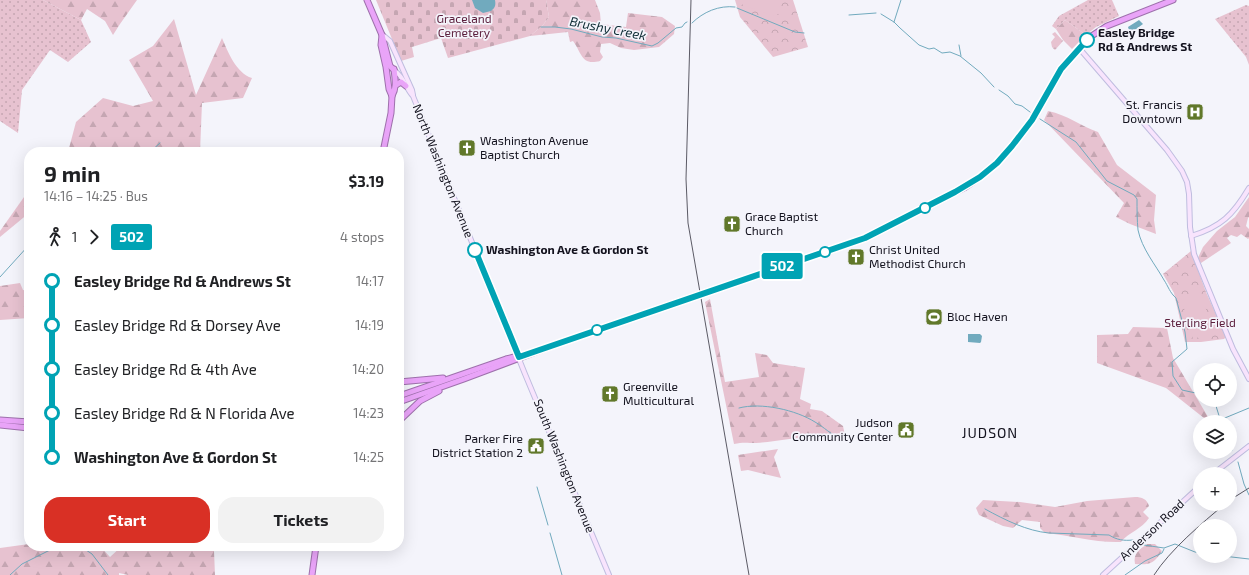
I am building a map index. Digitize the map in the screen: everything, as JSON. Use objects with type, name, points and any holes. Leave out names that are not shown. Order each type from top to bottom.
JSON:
[{"type":"highway","points":[[367,0],[383,35],[390,66],[394,70],[396,85],[392,96],[391,114],[384,147]]},
{"type":"highway","points":[[404,382],[438,379],[515,360],[519,357],[865,238],[964,188],[980,177],[997,163],[1015,143],[1032,120],[1058,72],[1079,48],[1099,30],[1173,0]]},
{"type":"highway","points":[[383,35],[381,45],[389,89],[392,96]]},
{"type":"highway","points":[[396,85],[401,82],[406,86]]},
{"type":"highway","points":[[404,416],[425,398],[487,368]]},
{"type":"highway","points":[[404,394],[462,374]]},
{"type":"highway","points":[[404,400],[469,377]]},
{"type":"highway","points":[[0,420],[24,422]]},
{"type":"highway","points":[[0,426],[24,428]]},
{"type":"highway","points":[[312,575],[315,551]]},
{"type":"main road","name":"North Washington Avenue","points":[[383,35],[390,41],[412,90],[413,96],[519,357]]},
{"type":"main road","points":[[1079,48],[1180,167],[1187,182],[1191,236],[1196,259],[1234,349],[1249,379]]},
{"type":"main road","name":"North Washington Avenue","points":[[394,70],[402,77],[413,96]]},
{"type":"main road","points":[[1191,236],[1213,228],[1226,219],[1238,206],[1249,188]]},
{"type":"main road","name":"South Washington Avenue","points":[[519,357],[609,575]]},
{"type":"main road","points":[[1222,467],[1249,446]]},
{"type":"main road","name":"Anderson Road","points":[[1103,575],[1193,492]]},
{"type":"green space","points":[[0,0],[43,0],[81,20],[91,42],[68,62],[50,50],[22,90],[18,133],[0,121]]},
{"type":"green space","points":[[43,0],[137,0],[113,35],[105,21],[87,9],[81,20]]},
{"type":"green space","name":"Graceland Cemetery","points":[[376,0],[546,0],[549,17],[543,25],[530,36],[448,58],[441,38],[412,47],[414,57],[401,61]]},
{"type":"green space","points":[[546,0],[595,0],[600,13],[601,24],[626,27],[628,13],[662,17],[675,26],[674,34],[659,47],[634,50],[621,48],[610,43],[601,44],[600,52],[603,57],[600,61],[589,62],[585,60],[573,41],[570,42],[568,32],[530,36],[543,25],[549,17]]},
{"type":"green space","points":[[735,0],[793,0],[808,47],[773,57],[740,17]]},
{"type":"green space","points":[[738,0],[781,0],[778,14],[774,16],[738,3]]},
{"type":"green space","points":[[1088,0],[1112,0],[1119,16],[1096,27],[1086,35],[1065,20],[1056,29],[1052,26],[1059,16]]},
{"type":"green space","points":[[1246,5],[1249,6],[1249,65],[1246,57],[1215,19]]},
{"type":"green space","points":[[174,19],[196,95],[222,38],[237,67],[241,72],[252,78],[243,98],[202,103],[200,147],[69,147],[76,122],[103,98],[133,106],[153,101],[129,60],[153,46]]},
{"type":"green space","points":[[1065,20],[1086,35],[1072,49],[1063,40],[1056,29]]},
{"type":"green space","points":[[1055,32],[1063,41],[1055,50],[1052,47],[1051,42],[1055,37],[1052,34]]},
{"type":"green space","points":[[1048,111],[1062,115],[1098,132],[1117,165],[1156,195],[1154,220],[1156,234],[1116,217],[1124,203],[1044,120]]},
{"type":"green space","points":[[24,197],[24,217],[0,237],[0,231]]},
{"type":"green space","points":[[1249,197],[1249,217],[1246,226],[1249,229],[1249,238],[1248,239],[1241,234],[1237,237],[1231,235],[1227,238],[1231,243],[1201,263],[1197,260],[1203,247],[1217,231],[1235,217]]},
{"type":"green space","name":"Sterling Field","points":[[1191,251],[1206,292],[1226,337],[1224,339],[1201,342],[1185,342],[1174,293],[1163,274]]},
{"type":"green space","points":[[20,283],[24,290],[24,318],[0,320],[0,286]]},
{"type":"green space","points":[[1201,292],[1213,333],[1193,339],[1181,298]]},
{"type":"green space","points":[[710,299],[725,382],[759,377],[755,353],[767,355],[773,363],[805,368],[800,399],[811,404],[810,409],[822,411],[843,426],[846,440],[831,441],[800,438],[734,444],[705,302]]},
{"type":"green space","points":[[1133,327],[1167,328],[1173,358],[1193,392],[1193,407],[1202,407],[1207,415],[1200,415],[1166,388],[1097,363],[1097,335],[1128,334]]},
{"type":"green space","points":[[778,449],[774,457],[781,478],[748,470],[741,471],[738,455]]},
{"type":"green space","points":[[1135,497],[1146,500],[1149,506],[1143,512],[1149,518],[1143,525],[1121,542],[1102,541],[1045,533],[1040,528],[1040,522],[1022,520],[1013,528],[1003,526],[979,515],[976,508],[983,500],[1020,502],[1055,507],[1087,501]]},
{"type":"green space","points":[[1147,544],[1155,544],[1162,551],[1151,563],[1135,564],[1136,554]]},
{"type":"green space","points":[[24,545],[24,551],[105,551],[110,557],[117,551],[214,551],[215,575],[128,575],[119,573],[119,575],[0,575],[0,548]]},
{"type":"water","points":[[472,0],[495,0],[495,5],[491,11],[483,13],[475,8]]},
{"type":"water","points":[[1139,20],[1143,24],[1132,32],[1129,30],[1128,27]]},
{"type":"water","points":[[968,334],[980,334],[982,336],[981,342],[968,342]]},
{"type":"waterway","points":[[894,22],[901,0]]},
{"type":"waterway","name":"Brushy Creek","points":[[692,23],[701,16],[717,8],[735,7]]},
{"type":"waterway","name":"Brushy Creek","points":[[737,8],[795,32],[804,33]]},
{"type":"waterway","name":"Brushy Creek","points":[[849,15],[876,13]]},
{"type":"waterway","name":"Brushy Creek","points":[[881,14],[894,22],[919,45],[929,49],[934,48],[942,53],[950,52],[960,56],[981,73],[994,87]]},
{"type":"waterway","name":"Brushy Creek","points":[[541,27],[571,29],[602,37],[616,38],[652,46],[676,28],[682,27],[687,22]]},
{"type":"waterway","points":[[959,45],[961,56]]},
{"type":"waterway","name":"Brushy Creek","points":[[999,90],[1008,96],[1015,104],[1022,106],[1030,112]]},
{"type":"waterway","name":"Brushy Creek","points":[[1040,119],[1076,142],[1107,181],[1134,195],[1137,199],[1138,230],[1142,244],[1176,298],[1185,332],[1187,349],[1172,362],[1173,376],[1182,390],[1193,392]]},
{"type":"waterway","points":[[156,147],[160,143]]},
{"type":"waterway","points":[[0,277],[24,251]]},
{"type":"waterway","points":[[739,408],[748,406],[778,408],[798,414],[842,439]]},
{"type":"waterway","name":"Brushy Creek","points":[[1216,407],[1219,415]]},
{"type":"waterway","points":[[1232,415],[1249,408]]},
{"type":"waterway","name":"Brushy Creek","points":[[1238,462],[1244,484],[1249,495]]},
{"type":"waterway","points":[[537,487],[548,525]]},
{"type":"waterway","points":[[985,509],[1016,524],[1041,532],[1109,535],[1121,540],[1133,540]]},
{"type":"waterway","points":[[550,533],[562,575]]},
{"type":"waterway","points":[[1144,545],[1164,548],[1175,544],[1193,551]]},
{"type":"waterway","points":[[1125,575],[1145,561],[1162,553],[1164,549]]},
{"type":"waterway","points":[[10,575],[22,564],[48,551]]},
{"type":"waterway","points":[[88,551],[92,554],[108,575]]},
{"type":"waterway","points":[[1237,558],[1249,559]]},
{"type":"railway","points":[[691,0],[686,179],[688,223],[749,575]]},
{"type":"railway","points":[[1237,496],[1249,488]]},
{"type":"railway","points":[[1154,575],[1177,547],[1217,511]]},
{"type":"bus line","name":"502","points":[[475,250],[519,357],[680,302],[865,238],[964,188],[997,163],[1018,140],[1032,120],[1061,69],[1087,40]]},
{"type":"place","name":"Easley Bridge Rd & Andrews St","points":[[1087,40]]},
{"type":"place","name":"St. Francis Downtown","points":[[1195,112]]},
{"type":"place","name":"Washington Avenue Baptist Church","points":[[467,148]]},
{"type":"place","name":"Grace Baptist Church","points":[[732,224]]},
{"type":"place","name":"Washington Ave & Gordon St","points":[[475,250]]},
{"type":"place","name":"Christ United Methodist Church","points":[[856,257]]},
{"type":"place","name":"Bloc Haven","points":[[934,317]]},
{"type":"place","name":"Greenville Multicultural","points":[[610,394]]},
{"type":"place","name":"Judson Community Center","points":[[906,430]]},
{"type":"place","name":"Parker Fire District Station 2","points":[[536,446]]},
{"type":"district","name":"JUDSON","points":[[990,433]]}]
